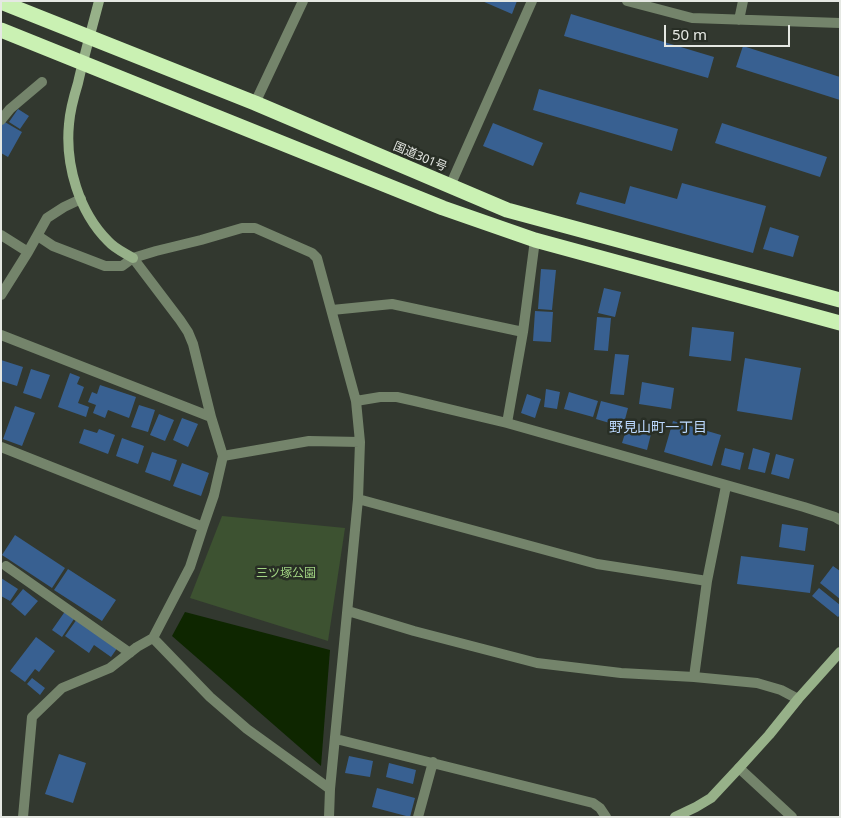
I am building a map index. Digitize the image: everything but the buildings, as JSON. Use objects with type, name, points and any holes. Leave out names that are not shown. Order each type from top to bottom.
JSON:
[{"type":"highway","name":"国道301号","points":[[1,2],[255,103],[507,210],[840,300]]},
{"type":"highway","points":[[1,30],[443,208],[535,240],[840,323]]},
{"type":"street","points":[[23,817],[32,717],[62,688],[110,668],[137,647],[153,638],[190,567],[214,495],[223,456],[211,417],[193,344],[188,332],[133,258],[108,241],[94,223],[81,199],[73,175],[68,143],[68,123],[82,63],[100,1]]},
{"type":"street","points":[[255,103],[303,1]]},
{"type":"street","points":[[450,186],[532,1]]},
{"type":"street","points":[[627,1],[692,18],[840,23]]},
{"type":"street","points":[[739,20],[742,1]]},
{"type":"street","points":[[1,120],[10,109],[42,82]]},
{"type":"street","points":[[1,295],[38,236],[47,218],[81,199]]},
{"type":"street","points":[[38,236],[53,246],[105,266],[122,266],[133,258],[242,228],[255,228],[316,256],[356,401],[360,442],[358,499],[330,789],[329,817]]},
{"type":"street","points":[[1,235],[28,252]]},
{"type":"street","points":[[507,423],[523,332],[535,240]]},
{"type":"street","points":[[332,310],[392,304],[523,332]]},
{"type":"street","points":[[1,335],[211,417]]},
{"type":"street","points":[[356,401],[380,397],[398,397],[507,423],[804,507],[840,520]]},
{"type":"street","points":[[223,456],[309,441],[360,442]]},
{"type":"street","points":[[1,447],[203,527]]},
{"type":"street","points":[[694,677],[707,581],[726,486]]},
{"type":"street","points":[[358,499],[597,564],[707,581]]},
{"type":"street","points":[[6,566],[130,653]]},
{"type":"street","points":[[348,611],[414,631],[537,663],[621,673],[694,677],[766,685],[798,699]]},
{"type":"street","points":[[153,638],[217,704],[247,729],[330,789]]},
{"type":"street","points":[[675,817],[711,798],[769,735],[840,652]]},
{"type":"street","points":[[336,739],[593,803],[600,808],[606,817]]},
{"type":"street","points":[[418,817],[433,762]]},
{"type":"street","points":[[739,768],[792,817]]},
{"type":"green space","name":"三ツ塚公園","points":[[222,516],[345,528],[328,641],[190,598]]},
{"type":"shaded area","points":[[185,612],[330,650],[321,766],[172,636]]},
{"type":"district","name":"野見山町一丁目","points":[[658,428]]}]
